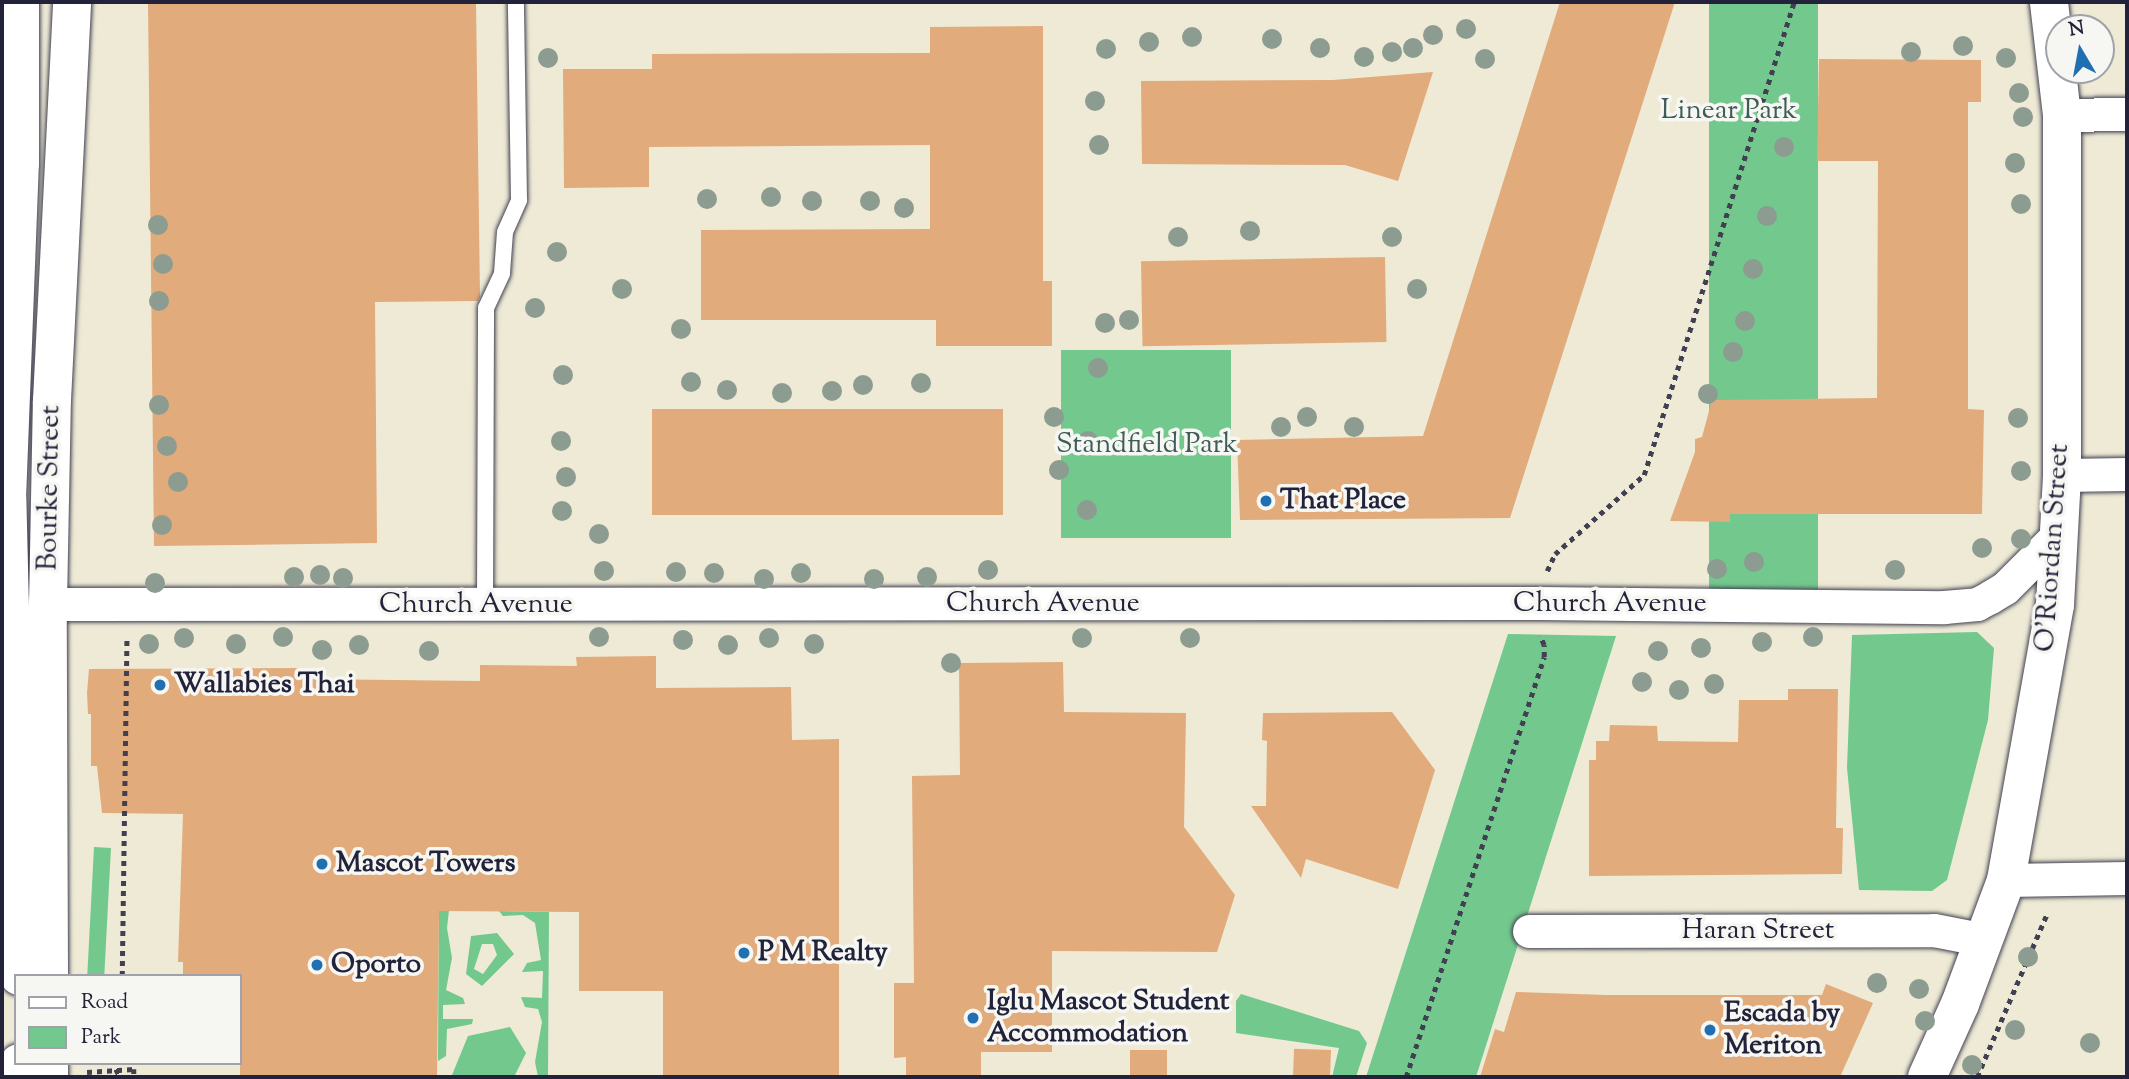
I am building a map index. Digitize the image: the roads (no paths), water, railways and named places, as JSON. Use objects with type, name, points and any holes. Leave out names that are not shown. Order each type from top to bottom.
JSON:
[{"type":"main road","name":"Bourke Street","points":[[19,974],[6,604],[7,499],[20,163],[11,58],[20,2]]},
{"type":"main road","name":"Bourke Street","points":[[49,974],[48,604],[51,400],[72,2]]},
{"type":"main road","name":"O'Riordan Street","points":[[1927,1077],[1985,940],[2006,880],[2054,605],[2062,475],[2063,115],[2049,2]]},
{"type":"main road","name":"Church Avenue","points":[[6,604],[48,604]]},
{"type":"street","points":[[2063,115],[2127,114]]},
{"type":"street","points":[[2062,475],[2127,474]]},
{"type":"street","name":"Church Avenue","points":[[48,604],[1538,603],[1962,607],[1977,604],[2005,588],[2058,534]]},
{"type":"street","points":[[2006,880],[2127,878]]},
{"type":"street","name":"Haran Street","points":[[1529,931],[1934,930],[1985,940]]},
{"type":"lane","points":[[485,605],[486,308],[502,273],[505,232],[519,200],[516,2]]},
{"type":"place","name":"That Place","points":[[1266,501]]},
{"type":"place","name":"Wallabies Thai","points":[[160,685]]},
{"type":"place","name":"Mascot Towers","points":[[322,864]]},
{"type":"place","name":"P M Realty","points":[[744,953]]},
{"type":"place","name":"Oporto","points":[[317,965]]},
{"type":"place","name":"Iglu Mascot Student Accommodation","points":[[973,1018]]},
{"type":"place","name":"Escada by Meriton","points":[[1710,1030]]},
{"type":"park label","name":"Linear Park","points":[[1729,111]]},
{"type":"park label","name":"Standfield Park","points":[[1147,445]]}]
